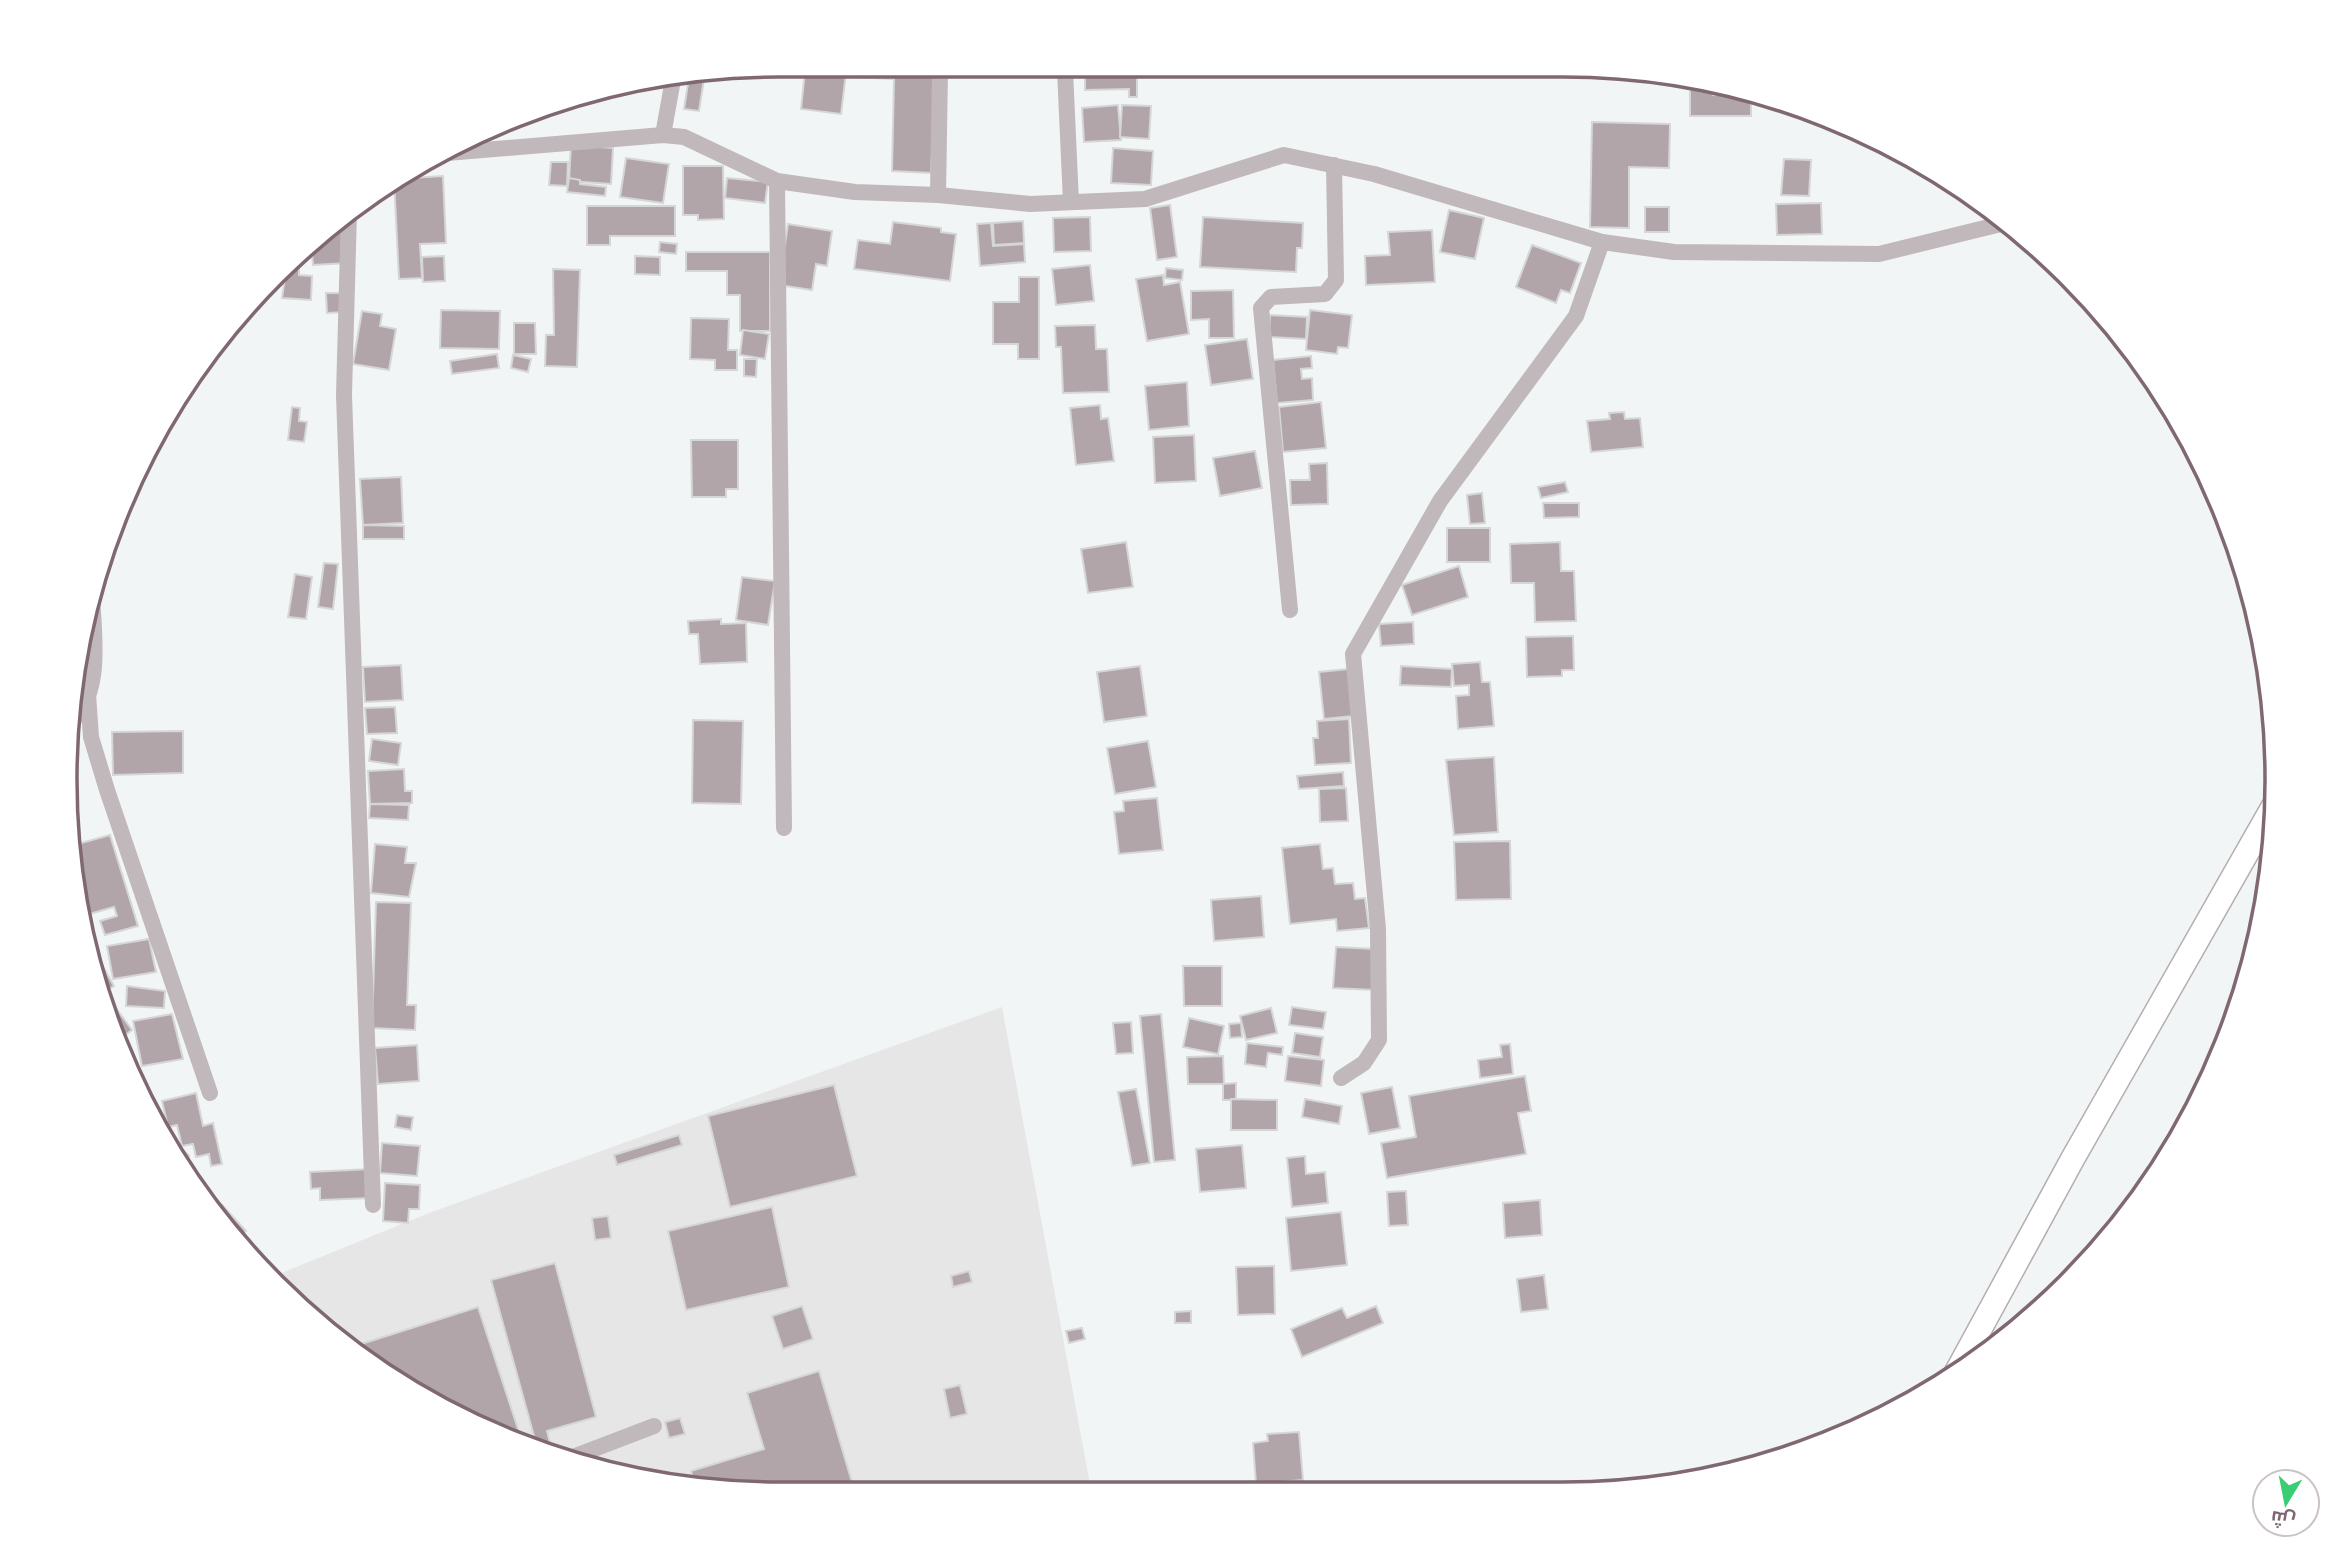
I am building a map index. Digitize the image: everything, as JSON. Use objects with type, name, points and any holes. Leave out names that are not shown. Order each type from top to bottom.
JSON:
[{"type":"main road","points":[[1966,1354],[2072,1160],[2263,825]]},
{"type":"street","points":[[938,195],[940,77]]},
{"type":"street","points":[[1065,77],[1071,202]]},
{"type":"street","points":[[663,135],[672,85]]},
{"type":"street","points":[[464,152],[663,135],[684,137],[776,181],[855,192],[938,195],[1030,204],[1145,199],[1284,155],[1374,174],[1602,242],[1674,252],[1879,254],[1994,226]]},
{"type":"street","points":[[1290,610],[1261,307],[1271,297],[1325,294],[1336,281],[1334,165]]},
{"type":"street","points":[[776,181],[784,828]]},
{"type":"street","points":[[349,225],[344,395],[373,1205]]},
{"type":"street","points":[[1341,1079],[1364,1063],[1379,1040],[1378,929],[1353,654],[1440,501],[1576,316],[1602,242]]},
{"type":"street","points":[[94,628],[95,655],[88,694],[92,737],[107,790],[211,1093]]},
{"type":"street","points":[[82,703],[88,694]]},
{"type":"street","points":[[582,1453],[654,1426]]},
{"type":"shaded area","points":[[1002,1007],[1090,1482],[780,1482],[688,1476],[642,1469],[598,1458],[511,1429],[469,1410],[389,1364],[316,1308],[280,1273],[429,1213]]},
{"type":"building","points":[[804,77],[846,77],[841,114],[801,109]]},
{"type":"building","points":[[853,77],[936,77],[931,173],[892,171],[894,79]]},
{"type":"building","points":[[1085,77],[1137,77],[1137,97],[1129,97],[1129,89],[1085,90]]},
{"type":"building","points":[[704,82],[699,111],[684,109],[688,83]]},
{"type":"building","points":[[1690,88],[1751,103],[1751,116],[1690,116]]},
{"type":"building","points":[[1118,105],[1121,140],[1084,142],[1082,108]]},
{"type":"building","points":[[1122,105],[1151,106],[1149,139],[1120,137]]},
{"type":"building","points":[[1592,122],[1670,124],[1669,168],[1629,167],[1629,228],[1590,227]]},
{"type":"building","points":[[571,145],[613,148],[611,184],[569,181]]},
{"type":"building","points":[[1113,148],[1153,151],[1151,185],[1111,183]]},
{"type":"building","points":[[626,158],[669,164],[663,203],[620,197]]},
{"type":"building","points":[[1784,159],[1811,160],[1809,196],[1781,195]]},
{"type":"building","points":[[551,162],[568,162],[567,186],[549,185]]},
{"type":"building","points":[[683,166],[723,166],[724,219],[698,220],[698,215],[683,215]]},
{"type":"building","points":[[443,176],[446,243],[420,244],[422,278],[399,279],[395,192],[417,178]]},
{"type":"building","points":[[569,178],[580,180],[580,184],[606,187],[605,196],[567,192]]},
{"type":"building","points":[[727,178],[768,182],[765,203],[725,198]]},
{"type":"building","points":[[1821,203],[1822,234],[1777,235],[1776,204]]},
{"type":"building","points":[[1170,205],[1177,257],[1157,260],[1150,208]]},
{"type":"building","points":[[587,206],[675,206],[675,236],[610,236],[610,245],[587,245]]},
{"type":"building","points":[[1645,207],[1669,207],[1669,232],[1645,232]]},
{"type":"building","points":[[1449,210],[1484,218],[1475,259],[1440,252]]},
{"type":"building","points":[[1090,217],[1091,251],[1054,252],[1053,218]]},
{"type":"building","points":[[1203,217],[1303,223],[1302,248],[1297,248],[1296,272],[1200,267]]},
{"type":"building","points":[[1023,221],[1024,243],[994,245],[993,223]]},
{"type":"building","points":[[893,222],[941,228],[941,232],[956,234],[950,281],[854,269],[858,240],[890,244]]},
{"type":"building","points":[[991,223],[993,246],[1024,244],[1025,262],[980,266],[977,224]]},
{"type":"building","points":[[788,224],[832,231],[827,266],[816,264],[812,290],[779,285]]},
{"type":"building","points":[[346,227],[348,263],[313,265],[312,255]]},
{"type":"building","points":[[1432,230],[1435,282],[1366,285],[1365,256],[1390,255],[1388,232]]},
{"type":"building","points":[[660,242],[677,244],[676,254],[659,252]]},
{"type":"building","points":[[1532,245],[1581,263],[1570,293],[1561,290],[1556,303],[1516,287]]},
{"type":"building","points":[[686,252],[770,252],[770,331],[740,331],[740,295],[727,295],[727,271],[686,271]]},
{"type":"building","points":[[444,256],[445,281],[423,282],[422,257]]},
{"type":"building","points":[[635,256],[660,257],[660,275],[635,274]]},
{"type":"building","points":[[1090,265],[1094,301],[1056,305],[1052,269]]},
{"type":"building","points":[[299,267],[299,275],[312,276],[311,300],[282,298],[284,282]]},
{"type":"building","points":[[1166,268],[1183,270],[1182,280],[1165,278]]},
{"type":"building","points":[[553,269],[580,270],[577,367],[545,366],[546,335],[554,335]]},
{"type":"building","points":[[1163,275],[1164,285],[1180,282],[1189,334],[1147,341],[1136,279]]},
{"type":"building","points":[[1019,277],[1039,277],[1039,359],[1018,359],[1018,344],[993,344],[993,302],[1019,302]]},
{"type":"building","points":[[1233,290],[1234,338],[1209,338],[1209,319],[1191,320],[1191,291]]},
{"type":"building","points":[[326,293],[343,293],[344,312],[327,313]]},
{"type":"building","points":[[441,310],[500,311],[499,349],[440,348]]},
{"type":"building","points":[[1310,310],[1352,315],[1348,348],[1338,347],[1337,354],[1306,350]]},
{"type":"building","points":[[362,311],[382,314],[380,326],[396,329],[389,370],[353,364]]},
{"type":"building","points":[[1270,315],[1307,317],[1306,339],[1269,337]]},
{"type":"building","points":[[691,318],[729,319],[728,350],[737,350],[737,370],[715,370],[715,360],[690,359]]},
{"type":"building","points":[[514,323],[535,323],[536,354],[514,354]]},
{"type":"building","points":[[1095,325],[1096,349],[1107,349],[1109,392],[1063,393],[1061,347],[1056,347],[1055,326]]},
{"type":"building","points":[[743,330],[769,334],[765,359],[740,355]]},
{"type":"building","points":[[1247,339],[1253,379],[1211,385],[1205,345]]},
{"type":"building","points":[[497,354],[499,368],[452,374],[450,361]]},
{"type":"building","points":[[513,355],[531,359],[528,372],[511,368]]},
{"type":"building","points":[[1311,356],[1312,368],[1301,369],[1302,379],[1312,378],[1313,400],[1277,403],[1273,360]]},
{"type":"building","points":[[744,359],[757,359],[756,377],[744,376]]},
{"type":"building","points":[[1187,382],[1189,426],[1149,430],[1145,386]]},
{"type":"building","points":[[1321,402],[1326,448],[1283,452],[1279,407]]},
{"type":"building","points":[[1100,405],[1101,419],[1108,418],[1114,461],[1076,465],[1070,408]]},
{"type":"building","points":[[292,407],[300,408],[299,421],[307,422],[304,442],[288,440]]},
{"type":"building","points":[[1624,412],[1625,419],[1640,418],[1643,447],[1591,452],[1587,421],[1610,419],[1609,413]]},
{"type":"building","points":[[1194,435],[1196,481],[1155,483],[1153,437]]},
{"type":"building","points":[[691,440],[738,440],[738,489],[726,489],[726,497],[692,497]]},
{"type":"building","points":[[1255,451],[1262,488],[1220,496],[1213,458]]},
{"type":"building","points":[[1327,463],[1328,504],[1291,505],[1290,480],[1310,480],[1309,464]]},
{"type":"building","points":[[401,477],[403,523],[363,525],[360,479]]},
{"type":"building","points":[[1565,482],[1568,492],[1541,498],[1538,487]]},
{"type":"building","points":[[1482,493],[1485,523],[1470,524],[1467,495]]},
{"type":"building","points":[[1543,503],[1579,503],[1579,517],[1544,518]]},
{"type":"building","points":[[363,525],[404,526],[404,539],[363,539]]},
{"type":"building","points":[[1447,528],[1490,528],[1490,562],[1447,562]]},
{"type":"building","points":[[1126,542],[1133,587],[1088,593],[1081,549]]},
{"type":"building","points":[[1560,542],[1561,571],[1574,571],[1576,621],[1535,622],[1534,583],[1511,583],[1510,544]]},
{"type":"building","points":[[324,563],[338,564],[333,609],[318,607]]},
{"type":"building","points":[[1459,566],[1468,597],[1412,615],[1402,585]]},
{"type":"building","points":[[295,574],[312,577],[306,619],[288,617]]},
{"type":"building","points":[[742,577],[775,581],[768,625],[736,620]]},
{"type":"building","points":[[721,619],[721,624],[746,623],[747,662],[700,664],[698,634],[689,634],[688,621]]},
{"type":"building","points":[[1413,622],[1414,644],[1381,646],[1379,624]]},
{"type":"building","points":[[1573,636],[1574,670],[1562,670],[1562,676],[1527,677],[1526,637]]},
{"type":"building","points":[[1480,662],[1482,682],[1490,682],[1494,726],[1458,729],[1456,696],[1469,695],[1469,685],[1454,686],[1452,664]]},
{"type":"building","points":[[401,665],[403,700],[365,702],[363,667]]},
{"type":"building","points":[[1140,666],[1147,716],[1104,722],[1097,672]]},
{"type":"building","points":[[1401,666],[1452,669],[1451,687],[1400,685]]},
{"type":"building","points":[[1348,669],[1353,716],[1324,719],[1319,672]]},
{"type":"building","points":[[395,707],[397,733],[367,734],[365,708]]},
{"type":"building","points":[[1349,719],[1351,763],[1315,765],[1313,738],[1318,738],[1317,721]]},
{"type":"building","points":[[693,720],[743,721],[741,804],[692,803]]},
{"type":"building","points":[[183,731],[183,773],[113,775],[112,732]]},
{"type":"building","points":[[372,739],[401,743],[398,765],[369,761]]},
{"type":"building","points":[[1148,741],[1156,787],[1115,794],[1107,748]]},
{"type":"building","points":[[1494,757],[1498,832],[1454,835],[1446,760]]},
{"type":"building","points":[[404,769],[405,791],[412,791],[412,803],[370,804],[368,771]]},
{"type":"building","points":[[1343,772],[1344,786],[1299,789],[1297,776]]},
{"type":"building","points":[[1346,788],[1348,821],[1320,822],[1319,789]]},
{"type":"building","points":[[1157,798],[1163,850],[1119,854],[1114,812],[1124,811],[1123,801]]},
{"type":"building","points":[[370,804],[409,805],[408,820],[369,818]]},
{"type":"building","points":[[110,835],[138,926],[105,935],[100,921],[117,916],[114,907],[90,914],[81,843]]},
{"type":"building","points":[[1510,841],[1511,899],[1456,900],[1454,842]]},
{"type":"building","points":[[375,844],[407,847],[405,863],[416,863],[409,897],[371,893]]},
{"type":"building","points":[[1320,844],[1323,869],[1333,868],[1335,884],[1353,883],[1355,899],[1365,898],[1369,928],[1337,931],[1336,919],[1290,924],[1282,848]]},
{"type":"building","points":[[1261,896],[1264,937],[1214,941],[1211,900]]},
{"type":"building","points":[[376,902],[411,903],[407,1005],[416,1005],[415,1030],[372,1028]]},
{"type":"building","points":[[149,939],[156,972],[113,979],[107,946]]},
{"type":"building","points":[[1336,947],[1376,949],[1374,990],[1333,988]]},
{"type":"building","points":[[102,966],[114,986],[109,989]]},
{"type":"building","points":[[1183,966],[1222,966],[1222,1006],[1184,1006]]},
{"type":"building","points":[[127,986],[165,991],[164,1008],[126,1006]]},
{"type":"building","points":[[114,1006],[132,1030],[125,1035]]},
{"type":"building","points":[[1292,1007],[1326,1012],[1323,1029],[1289,1025]]},
{"type":"building","points":[[1271,1008],[1277,1033],[1246,1040],[1240,1016]]},
{"type":"building","points":[[172,1014],[183,1059],[142,1066],[133,1021]]},
{"type":"building","points":[[1161,1014],[1175,1160],[1154,1162],[1140,1016]]},
{"type":"building","points":[[1189,1018],[1224,1026],[1218,1054],[1183,1047]]},
{"type":"building","points":[[1131,1022],[1133,1053],[1116,1054],[1113,1023]]},
{"type":"building","points":[[1241,1023],[1242,1037],[1230,1038],[1229,1024]]},
{"type":"building","points":[[1295,1033],[1323,1037],[1320,1057],[1292,1053]]},
{"type":"building","points":[[1247,1043],[1283,1047],[1282,1055],[1268,1053],[1266,1067],[1245,1064]]},
{"type":"building","points":[[1510,1044],[1513,1074],[1480,1078],[1478,1060],[1502,1057],[1500,1045]]},
{"type":"building","points":[[417,1045],[419,1081],[378,1084],[375,1048]]},
{"type":"building","points":[[1223,1056],[1224,1084],[1188,1084],[1187,1057]]},
{"type":"building","points":[[1288,1056],[1324,1060],[1321,1086],[1285,1081]]},
{"type":"building","points":[[1525,1076],[1531,1111],[1518,1113],[1526,1154],[1387,1178],[1381,1143],[1416,1137],[1409,1096]]},
{"type":"building","points":[[1236,1083],[1236,1100],[1223,1100],[1223,1084]]},
{"type":"building","points":[[834,1085],[857,1176],[730,1207],[708,1116]]},
{"type":"building","points":[[1392,1087],[1400,1128],[1369,1134],[1361,1093]]},
{"type":"building","points":[[1136,1089],[1150,1163],[1132,1166],[1118,1092]]},
{"type":"building","points":[[196,1093],[203,1126],[213,1123],[222,1164],[211,1166],[209,1154],[196,1157],[193,1144],[182,1146],[177,1125],[169,1127],[167,1124],[162,1101]]},
{"type":"building","points":[[1231,1099],[1277,1100],[1277,1130],[1231,1130]]},
{"type":"building","points":[[1305,1099],[1342,1106],[1339,1124],[1302,1117]]},
{"type":"building","points":[[397,1115],[413,1117],[411,1130],[395,1127]]},
{"type":"building","points":[[679,1135],[682,1145],[617,1165],[614,1155]]},
{"type":"building","points":[[382,1143],[420,1146],[417,1176],[380,1173]]},
{"type":"building","points":[[1242,1145],[1246,1188],[1200,1192],[1196,1149]]},
{"type":"building","points":[[1305,1156],[1306,1174],[1325,1172],[1328,1203],[1292,1207],[1287,1158]]},
{"type":"building","points":[[370,1169],[371,1198],[320,1200],[320,1188],[311,1189],[310,1172]]},
{"type":"building","points":[[385,1183],[420,1185],[419,1209],[409,1209],[408,1223],[383,1221]]},
{"type":"building","points":[[1406,1191],[1408,1225],[1389,1226],[1387,1192]]},
{"type":"building","points":[[1540,1200],[1542,1235],[1505,1238],[1503,1203]]},
{"type":"building","points":[[222,1207],[246,1231],[243,1233]]},
{"type":"building","points":[[772,1207],[789,1287],[686,1310],[668,1231]]},
{"type":"building","points":[[1341,1212],[1347,1265],[1291,1271],[1286,1218]]},
{"type":"building","points":[[608,1216],[611,1238],[595,1240],[592,1218]]},
{"type":"building","points":[[555,1263],[596,1417],[547,1431],[550,1443],[534,1438],[491,1280]]},
{"type":"building","points":[[1274,1266],[1275,1314],[1238,1315],[1236,1267]]},
{"type":"building","points":[[969,1271],[972,1282],[953,1287],[951,1276]]},
{"type":"building","points":[[1544,1275],[1548,1309],[1521,1312],[1517,1279]]},
{"type":"building","points":[[802,1306],[813,1339],[783,1349],[772,1316]]},
{"type":"building","points":[[1376,1306],[1383,1323],[1302,1357],[1291,1329],[1342,1308],[1347,1318]]},
{"type":"building","points":[[478,1307],[519,1432],[428,1388],[361,1344]]},
{"type":"building","points":[[1191,1311],[1191,1323],[1175,1323],[1175,1312]]},
{"type":"building","points":[[1082,1328],[1085,1339],[1069,1343],[1066,1331]]},
{"type":"building","points":[[819,1371],[852,1482],[780,1482],[693,1476],[691,1471],[764,1449],[747,1393]]},
{"type":"building","points":[[960,1385],[967,1414],[950,1418],[944,1389]]},
{"type":"building","points":[[680,1418],[685,1434],[669,1438],[665,1422]]},
{"type":"building","points":[[1299,1432],[1303,1480],[1256,1482],[1253,1443],[1268,1441],[1267,1434]]}]
